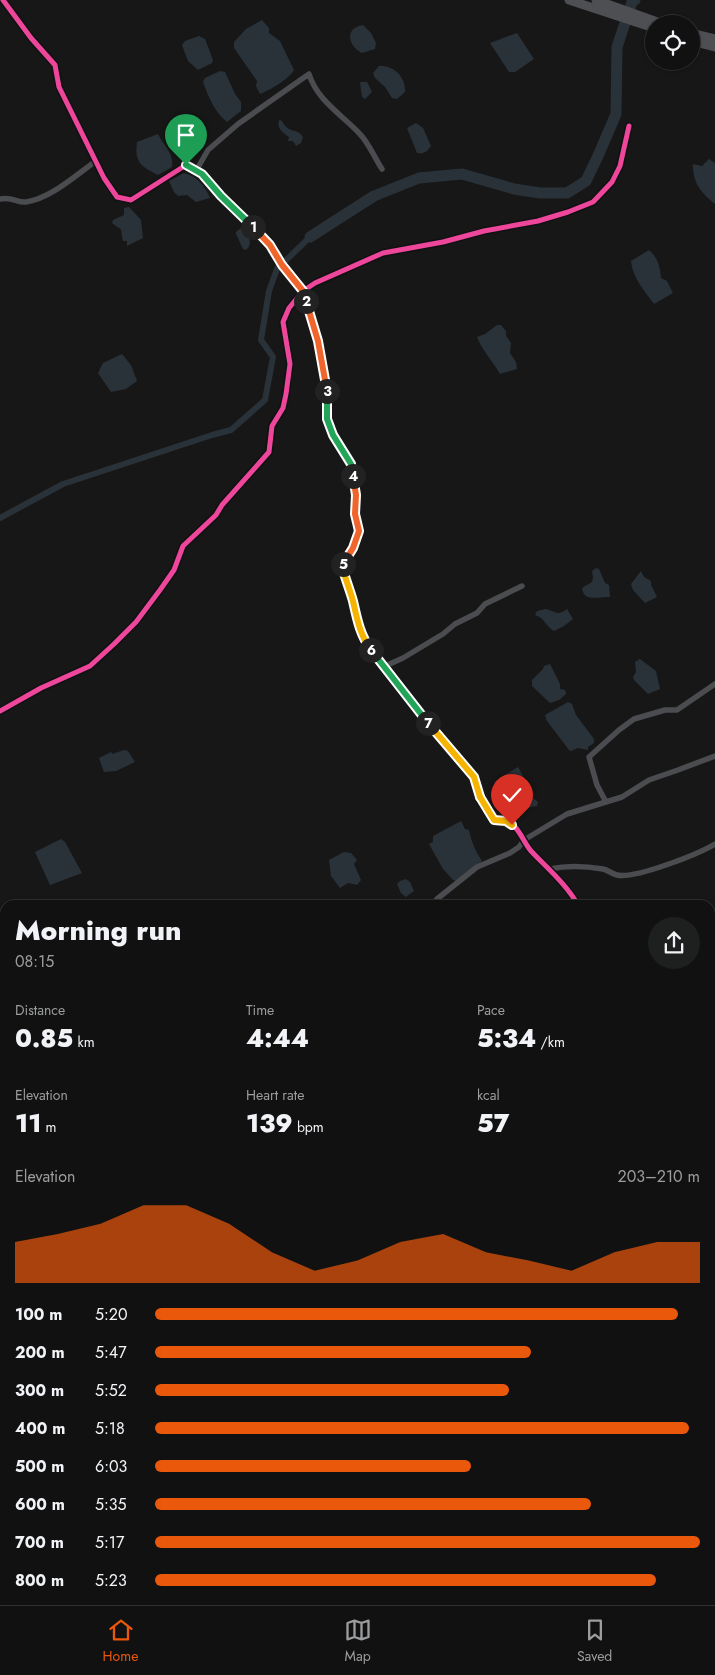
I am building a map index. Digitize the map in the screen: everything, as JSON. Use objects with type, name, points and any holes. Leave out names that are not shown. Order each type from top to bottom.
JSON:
[{"type":"main road","points":[[569,0],[615,11],[645,21]]},
{"type":"main road","points":[[596,0],[615,11]]},
{"type":"main road","points":[[700,35],[715,39]]},
{"type":"main road","points":[[700,43],[715,47]]},
{"type":"street","points":[[3,0],[31,38],[55,65],[59,87],[96,161],[117,197],[131,200],[186,165],[202,174],[270,245],[282,265],[303,291],[318,341],[326,379],[327,419],[333,435],[351,464],[355,485],[355,514],[359,531],[353,548],[342,566],[363,640],[446,746],[474,777],[481,802],[494,820],[506,821],[512,825],[529,849],[550,869],[574,900]]},
{"type":"street","points":[[196,171],[208,150],[238,124],[308,74],[313,87],[360,133],[382,169]]},
{"type":"street","points":[[0,711],[42,688],[90,666],[114,644],[136,622],[160,590],[174,570],[184,546],[216,515],[222,505],[269,452],[272,426],[283,408],[290,364],[283,322],[289,308],[303,291],[315,283],[383,253],[538,221],[593,202],[612,182],[620,166],[629,126]]},
{"type":"street","points":[[0,199],[8,197],[24,202],[43,198],[96,161]]},
{"type":"street","points":[[383,667],[403,658],[443,634],[455,624],[477,612],[485,604],[522,586]]},
{"type":"street","points":[[606,802],[597,785],[589,757],[634,719],[665,710],[677,710],[715,684]]},
{"type":"street","points":[[436,900],[477,867],[510,853],[524,840],[567,814],[622,797],[649,780],[715,756]]},
{"type":"street","points":[[550,869],[566,866],[605,870],[618,875],[634,874],[703,852],[715,844]]},
{"type":"shaded area","points":[[262,20],[269,28],[269,33],[280,41],[294,70],[284,80],[260,94],[256,86],[257,81],[234,48],[234,42],[246,29]]},
{"type":"shaded area","points":[[363,25],[371,33],[376,43],[375,49],[362,53],[351,42],[350,37],[353,30]]},
{"type":"shaded area","points":[[517,33],[534,59],[515,72],[509,72],[490,43]]},
{"type":"shaded area","points":[[199,36],[205,39],[213,60],[212,63],[198,70],[188,61],[182,45],[185,41]]},
{"type":"shaded area","points":[[379,66],[394,70],[401,77],[405,92],[397,99],[392,98],[385,87],[375,78],[373,73]]},
{"type":"shaded area","points":[[220,71],[225,72],[235,94],[241,102],[241,111],[227,122],[215,109],[203,82],[205,78]]},
{"type":"shaded area","points":[[360,82],[367,82],[372,92],[365,99],[362,97]]},
{"type":"shaded area","points":[[280,119],[288,128],[298,132],[303,137],[301,143],[296,146],[293,141],[288,141],[289,137],[282,132],[278,125]]},
{"type":"shaded area","points":[[416,123],[423,128],[431,146],[423,153],[417,153],[407,128]]},
{"type":"shaded area","points":[[158,134],[172,158],[172,167],[158,175],[140,163],[136,149],[137,142]]},
{"type":"shaded area","points":[[709,159],[715,163],[715,204],[699,187],[693,170],[693,164],[702,166]]},
{"type":"shaded area","points":[[184,173],[193,176],[200,182],[210,198],[196,202],[187,195],[178,196],[169,181]]},
{"type":"shaded area","points":[[129,207],[141,220],[143,238],[127,246],[127,241],[123,241],[121,229],[112,223],[113,220],[124,215],[124,208]]},
{"type":"shaded area","points":[[241,228],[246,232],[250,241],[250,245],[246,250],[243,249],[236,234]]},
{"type":"shaded area","points":[[649,250],[655,256],[658,263],[661,278],[667,281],[673,293],[654,304],[637,279],[631,261]]},
{"type":"shaded area","points":[[497,325],[501,325],[506,331],[506,336],[511,343],[510,353],[516,362],[517,369],[500,374],[477,337],[485,334]]},
{"type":"shaded area","points":[[122,354],[131,365],[137,381],[126,389],[111,392],[98,373],[103,363]]},
{"type":"shaded area","points":[[596,568],[599,569],[605,583],[609,585],[610,597],[593,598],[583,593],[582,588],[592,582],[592,571]]},
{"type":"shaded area","points":[[641,571],[644,577],[651,581],[657,597],[645,603],[633,590],[631,584]]},
{"type":"shaded area","points":[[546,609],[559,613],[567,609],[573,619],[554,631],[541,618],[535,615],[537,611]]},
{"type":"shaded area","points":[[640,659],[656,671],[660,689],[648,694],[634,680],[633,677],[636,672],[635,662]]},
{"type":"shaded area","points":[[550,664],[560,684],[560,689],[565,690],[566,694],[559,700],[550,703],[532,686],[532,680],[544,666]]},
{"type":"shaded area","points":[[568,702],[572,704],[576,715],[594,739],[594,743],[588,747],[588,750],[578,748],[569,750],[547,721],[545,715]]},
{"type":"shaded area","points":[[124,750],[128,751],[135,762],[116,771],[104,772],[99,758],[111,752],[112,754]]},
{"type":"shaded area","points":[[518,767],[531,790],[532,797],[538,802],[537,806],[525,808],[518,812],[503,796],[494,782]]},
{"type":"shaded area","points":[[461,821],[465,829],[469,830],[474,846],[482,861],[456,881],[443,869],[429,844],[433,842],[433,836]]},
{"type":"shaded area","points":[[61,839],[65,842],[82,873],[50,885],[35,852]]},
{"type":"shaded area","points":[[344,852],[351,853],[357,860],[354,864],[361,880],[357,885],[348,883],[340,888],[331,876],[329,860]]},
{"type":"shaded area","points":[[406,879],[410,882],[414,891],[406,897],[401,893],[397,884]]},
{"type":"waterway","points":[[310,237],[374,196],[419,178],[462,174],[514,189],[540,193],[567,193],[586,181],[616,114],[617,47],[632,2],[635,0]]},
{"type":"waterway","points":[[0,518],[63,484],[231,430],[265,400],[273,357],[261,340],[269,291],[277,269],[310,237]]},
{"type":"cycle path","points":[[3,0],[31,38],[55,65],[59,87],[104,178],[117,197],[131,200],[186,165],[201,174],[270,245],[282,265],[303,291],[318,341],[326,379],[327,419],[333,435],[351,464],[355,485],[355,514],[359,531],[353,548],[342,567],[363,640],[446,746],[474,777],[481,802],[494,819],[513,825],[516,828],[531,851],[562,883],[575,900]]},
{"type":"cycle path","points":[[0,711],[41,688],[90,666],[114,644],[136,622],[160,590],[174,570],[183,546],[216,515],[222,505],[269,452],[272,426],[283,408],[290,364],[283,322],[289,308],[303,291],[315,283],[383,253],[538,221],[593,202],[612,182],[620,166],[629,126]]},
{"type":"route","points":[[186,165],[202,174],[270,245],[282,265],[303,291],[318,341],[326,379],[327,419],[333,435],[351,464],[355,485],[355,514],[359,531],[353,548],[342,566],[363,640],[446,746],[474,777],[481,802],[494,820],[506,821],[512,825]]}]
